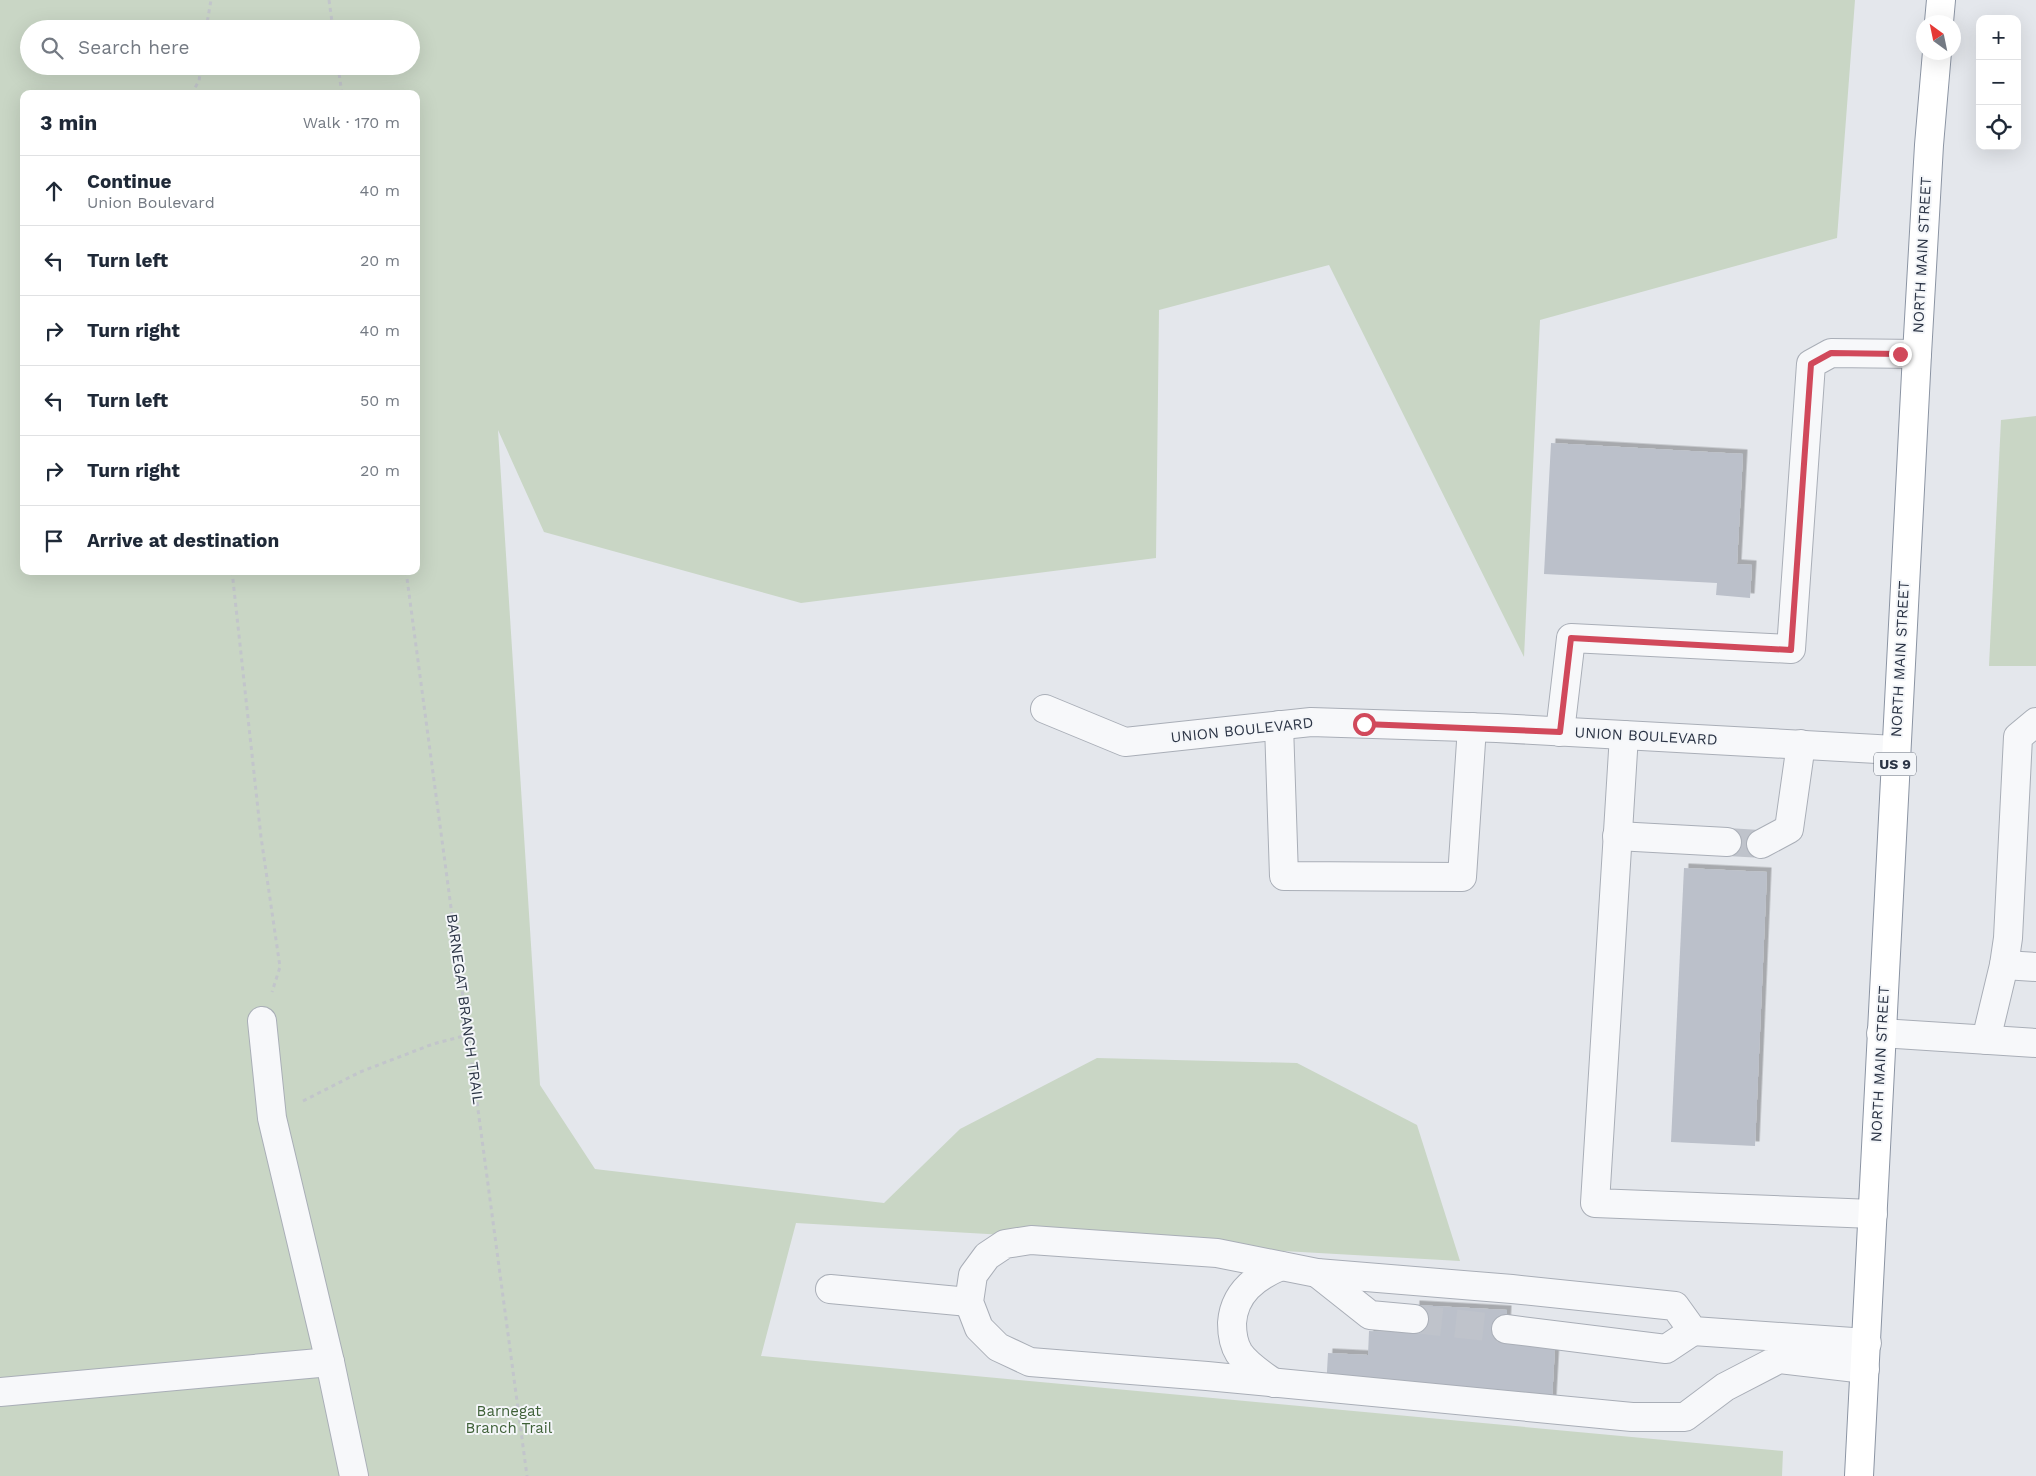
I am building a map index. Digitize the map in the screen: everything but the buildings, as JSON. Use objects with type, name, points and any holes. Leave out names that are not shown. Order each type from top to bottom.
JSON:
[{"type":"highway","points":[[1940,15],[1941,0]]},
{"type":"highway","name":"NORTH MAIN STREET","points":[[1859,1476],[1928,144],[1935,60]]},
{"type":"street","points":[[1560,732],[1571,638],[1791,650],[1811,364],[1831,353],[1917,354]]},
{"type":"street","name":"UNION BOULEVARD","points":[[1045,709],[1125,742],[1311,722],[1472,727],[1896,750]]},
{"type":"street","points":[[1986,1040],[2004,965],[2008,938],[2018,737],[2036,722]]},
{"type":"street","points":[[1278,725],[1284,876],[1462,877],[1472,727]]},
{"type":"street","points":[[1624,735],[1595,1203],[1873,1214]]},
{"type":"street","points":[[1761,844],[1789,829],[1801,744]]},
{"type":"street","points":[[1617,836],[1727,842]]},
{"type":"street","points":[[2004,965],[2036,967]]},
{"type":"street","points":[[262,1021],[272,1118],[330,1362],[354,1476]]},
{"type":"street","points":[[1881,1034],[2036,1043]]},
{"type":"street","points":[[1693,1331],[1675,1306],[1512,1289],[1317,1273],[1218,1253],[1031,1240],[1005,1244],[987,1256],[973,1276],[969,1302],[979,1328],[998,1347],[1030,1362],[1632,1417],[1686,1417],[1726,1387],[1779,1359],[1865,1369]]},
{"type":"street","points":[[1274,1383],[1239,1353],[1232,1332],[1233,1310],[1242,1291],[1264,1273],[1282,1266]]},
{"type":"street","points":[[1317,1273],[1370,1315],[1414,1319]]},
{"type":"street","points":[[830,1289],[969,1302]]},
{"type":"street","points":[[1506,1329],[1666,1349],[1693,1331],[1867,1342]]},
{"type":"street","points":[[0,1392],[330,1362]]},
{"type":"path","points":[[208,20],[211,0]]},
{"type":"path","points":[[329,0],[332,20]]},
{"type":"path","points":[[193,90],[199,81],[200,75]]},
{"type":"path","points":[[339,75],[341,90]]},
{"type":"path","points":[[232,575],[261,837],[280,967],[262,1021]]},
{"type":"path","name":"BARNEGAT BRANCH TRAIL","points":[[407,575],[527,1476]]},
{"type":"path","points":[[272,1118],[360,1072],[433,1044],[468,1035]]},
{"type":"green space","name":"Barnegat Branch Trail","points":[[0,0],[1855,0],[1837,238],[1540,320],[1524,657],[1329,265],[1159,310],[1156,558],[801,603],[544,532],[498,430],[540,1085],[595,1169],[884,1203],[960,1129],[1097,1058],[1297,1063],[1417,1125],[1460,1261],[796,1223],[761,1356],[1783,1451],[1782,1476],[0,1476]]},
{"type":"green space","points":[[2036,416],[2036,666],[1989,666],[2001,420]]},
{"type":"tunnel","points":[[1727,842],[1761,844]]},
{"type":"tunnel","points":[[1414,1319],[1506,1329]]},
{"type":"route","points":[[1364,724],[1560,732],[1571,638],[1791,650],[1811,364],[1831,353],[1900,354]]}]
